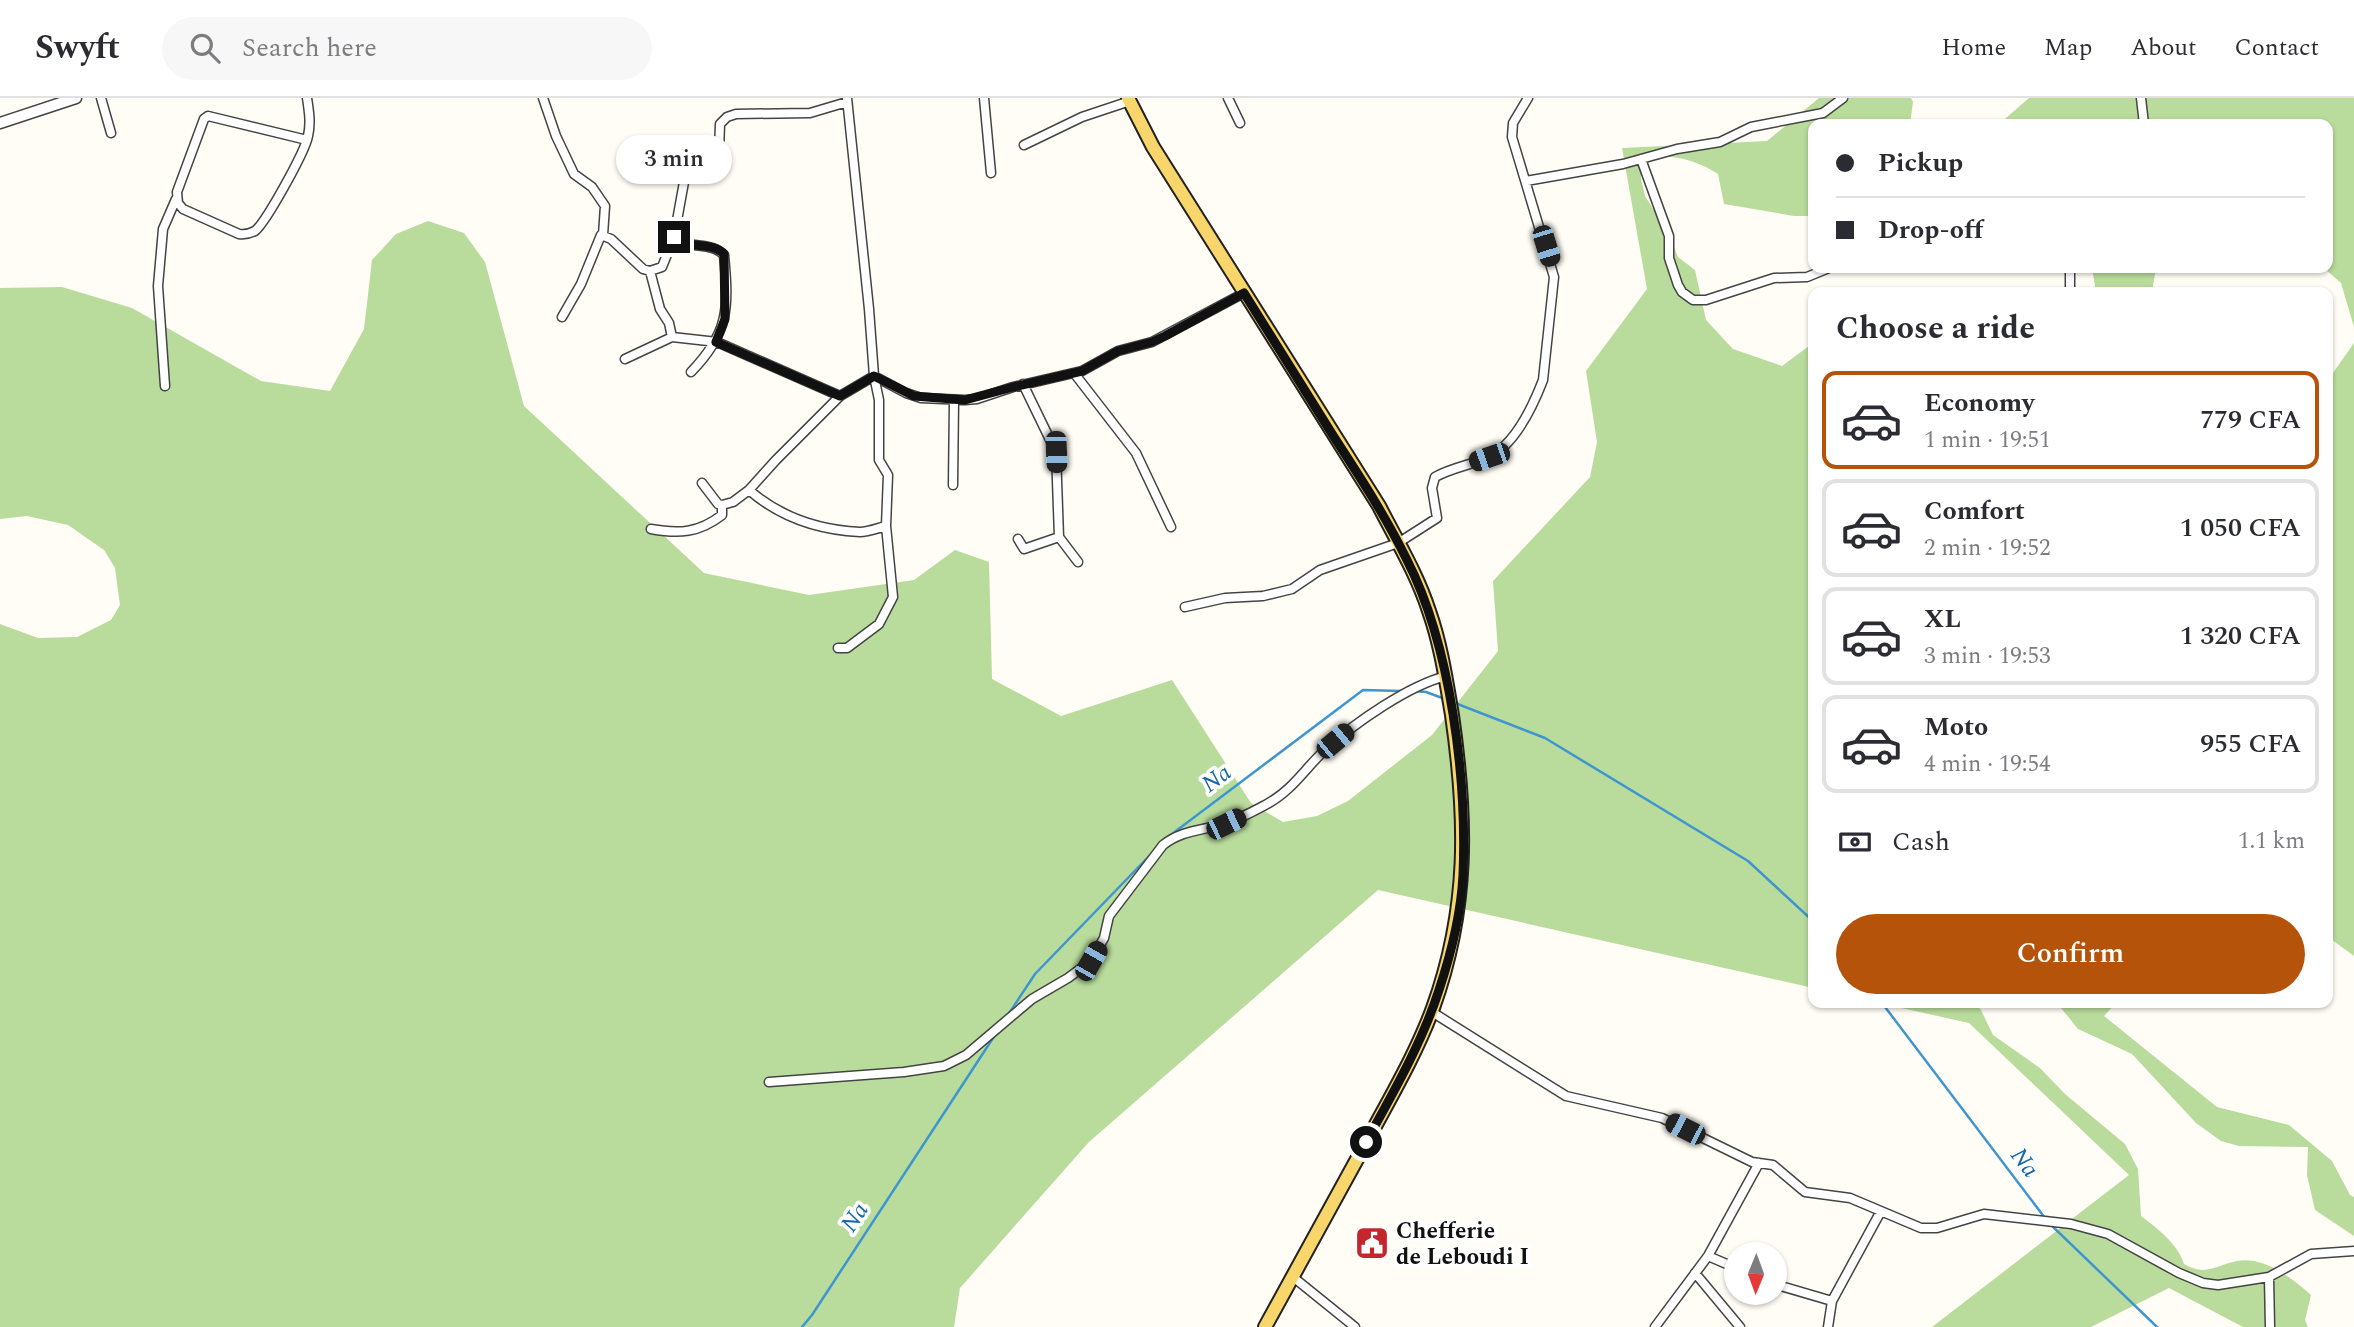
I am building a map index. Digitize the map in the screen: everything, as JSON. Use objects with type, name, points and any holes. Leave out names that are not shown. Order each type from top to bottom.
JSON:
[{"type":"main road","points":[[1129,100],[1153,147],[1378,506],[1398,543],[1429,609],[1446,676],[1457,752],[1462,805],[1463,876],[1447,961],[1432,1012],[1402,1075],[1265,1327]]},
{"type":"street","points":[[0,123],[76,98]]},
{"type":"street","points":[[101,98],[111,133]]},
{"type":"street","points":[[176,199],[183,209],[239,234],[258,229],[290,177],[307,140],[310,119],[307,98]]},
{"type":"street","points":[[543,98],[556,136],[574,174],[592,187],[605,206],[603,235],[600,236],[582,284],[562,317]]},
{"type":"street","points":[[984,98],[991,173]]},
{"type":"street","points":[[1228,98],[1240,123]]},
{"type":"street","points":[[1185,607],[1225,598],[1263,596],[1292,589],[1320,570],[1398,543],[1437,518],[1432,488],[1435,477],[1489,457],[1512,437],[1538,394],[1543,380],[1554,277],[1512,130],[1513,123],[1528,98]]},
{"type":"street","points":[[1526,181],[1720,142],[1751,127],[1823,113],[1843,98]]},
{"type":"street","points":[[2141,98],[2143,119]]},
{"type":"street","points":[[603,235],[643,269],[650,271],[662,267],[674,237],[688,160],[719,150],[720,124],[727,117],[736,114],[810,113],[847,100],[874,376],[879,400],[879,460],[888,475],[887,526],[893,597],[879,624],[848,648],[838,648]]},
{"type":"street","points":[[1024,145],[1082,117],[1129,100]]},
{"type":"street","points":[[165,386],[158,286],[163,229],[204,118],[213,115],[257,129],[307,140]]},
{"type":"street","points":[[1642,159],[1669,236],[1669,258],[1678,285],[1682,292],[1693,300],[1706,300],[1774,278],[1807,277],[1817,273]]},
{"type":"street","points":[[674,237],[677,241],[689,245],[716,248],[724,254],[725,319],[708,355],[691,372]]},
{"type":"street","points":[[650,271],[660,309],[669,323],[672,337]]},
{"type":"street","points":[[874,376],[914,396],[977,399],[1023,384],[1074,373],[1118,351],[1152,342],[1244,293]]},
{"type":"street","points":[[625,359],[672,337],[716,342],[840,396]]},
{"type":"street","points":[[1074,373],[1136,453],[1171,527]]},
{"type":"street","points":[[722,505],[733,502],[749,490],[840,396],[874,376]]},
{"type":"street","points":[[1023,384],[1056,452],[1059,537],[1078,562]]},
{"type":"street","points":[[953,485],[954,400]]},
{"type":"street","points":[[651,529],[676,533],[709,526],[722,515],[722,505],[702,483]]},
{"type":"street","points":[[749,490],[768,506],[803,522],[862,532],[887,526]]},
{"type":"street","points":[[1018,539],[1024,549],[1059,537]]},
{"type":"street","points":[[769,1082],[904,1072],[944,1066],[966,1055],[1032,999],[1091,961],[1104,938],[1109,916],[1170,839],[1188,831],[1226,824],[1270,802],[1309,769],[1324,750],[1346,732],[1427,681],[1446,676]]},
{"type":"street","points":[[1432,1012],[1566,1096],[1662,1118],[1752,1162],[1773,1165],[1805,1192],[1850,1198],[1922,1228],[1937,1228],[1984,1214],[2071,1224],[2108,1234],[2179,1273],[2218,1286],[2269,1277],[2311,1254],[2354,1251]]},
{"type":"street","points":[[1655,1327],[1708,1256],[1759,1163]]},
{"type":"street","points":[[1828,1327],[1832,1301],[1881,1211]]},
{"type":"street","points":[[1708,1256],[1724,1263]]},
{"type":"street","points":[[1695,1273],[1741,1327]]},
{"type":"street","points":[[1293,1277],[1355,1327]]},
{"type":"street","points":[[2269,1277],[2270,1327]]},
{"type":"street","points":[[1787,1288],[1832,1301]]},
{"type":"green space","points":[[1819,98],[1911,98],[1913,102],[1911,119],[1808,119],[1808,216],[1724,204],[1718,174],[1709,169],[1681,158],[1641,160],[1645,196],[1667,231],[1678,257],[1695,270],[1706,320],[1733,349],[1782,366],[1808,347],[1808,987],[1378,890],[1089,1142],[960,1288],[954,1327],[0,1327],[0,624],[38,638],[77,637],[111,620],[120,605],[115,568],[104,550],[68,525],[27,516],[0,519],[0,288],[62,287],[132,308],[261,381],[330,391],[364,329],[372,260],[396,234],[428,221],[464,233],[485,262],[524,406],[704,573],[809,595],[914,580],[955,550],[989,562],[992,679],[1061,716],[1172,680],[1251,803],[1283,822],[1317,816],[1348,801],[1432,735],[1498,651],[1493,581],[1590,477],[1597,442],[1586,371],[1647,289],[1622,148],[1767,141]]},
{"type":"green space","points":[[2029,98],[2354,98],[2354,327],[2341,283],[2330,273],[2333,273],[2333,119],[2005,119]]},
{"type":"green space","points":[[2093,273],[2155,273],[2153,287],[2095,287]]},
{"type":"green space","points":[[2354,343],[2354,956],[2333,941],[2333,373]]},
{"type":"green space","points":[[1902,1008],[1979,1008],[1993,1035],[2040,1068],[2065,1094],[2125,1144],[2138,1169],[2141,1216],[2172,1243],[2184,1264],[2205,1270],[2247,1260],[2277,1270],[2311,1295],[2305,1320],[2308,1327],[2243,1327],[2169,1288],[2091,1327],[1932,1327],[2129,1175],[1969,1023]]},
{"type":"green space","points":[[2061,1008],[2111,1008],[2104,1016],[2217,1107],[2289,1125],[2332,1161],[2350,1195],[2354,1197],[2354,1236],[2315,1210],[2307,1175],[2308,1147],[2239,1146],[2221,1141],[2196,1123],[2132,1054],[2078,1029]]},
{"type":"waterway","name":"Na","points":[[1164,840],[1363,690],[1401,691]]},
{"type":"waterway","name":"Na","points":[[1415,691],[1445,699]]},
{"type":"waterway","name":"Na","points":[[1455,703],[1545,738],[1748,861],[1808,916]]},
{"type":"waterway","name":"Na","points":[[1008,1015],[1035,974],[1155,850]]},
{"type":"waterway","name":"Na","points":[[1886,1008],[2045,1218]]},
{"type":"waterway","name":"Na","points":[[802,1327],[995,1035]]},
{"type":"waterway","name":"Na","points":[[2049,1223],[2157,1327]]},
{"type":"place","name":"Chefferie de Leboudi I","points":[[1372,1243]]},
{"type":"route","points":[[674,237],[677,241],[689,245],[716,248],[724,254],[725,319],[716,342],[840,396],[874,376],[921,398],[977,399],[1013,387],[1082,371],[1118,351],[1165,336],[1244,293],[1378,506],[1408,561],[1429,609],[1438,640],[1457,752],[1462,805],[1463,876],[1447,961],[1432,1012],[1366,1142]]}]
